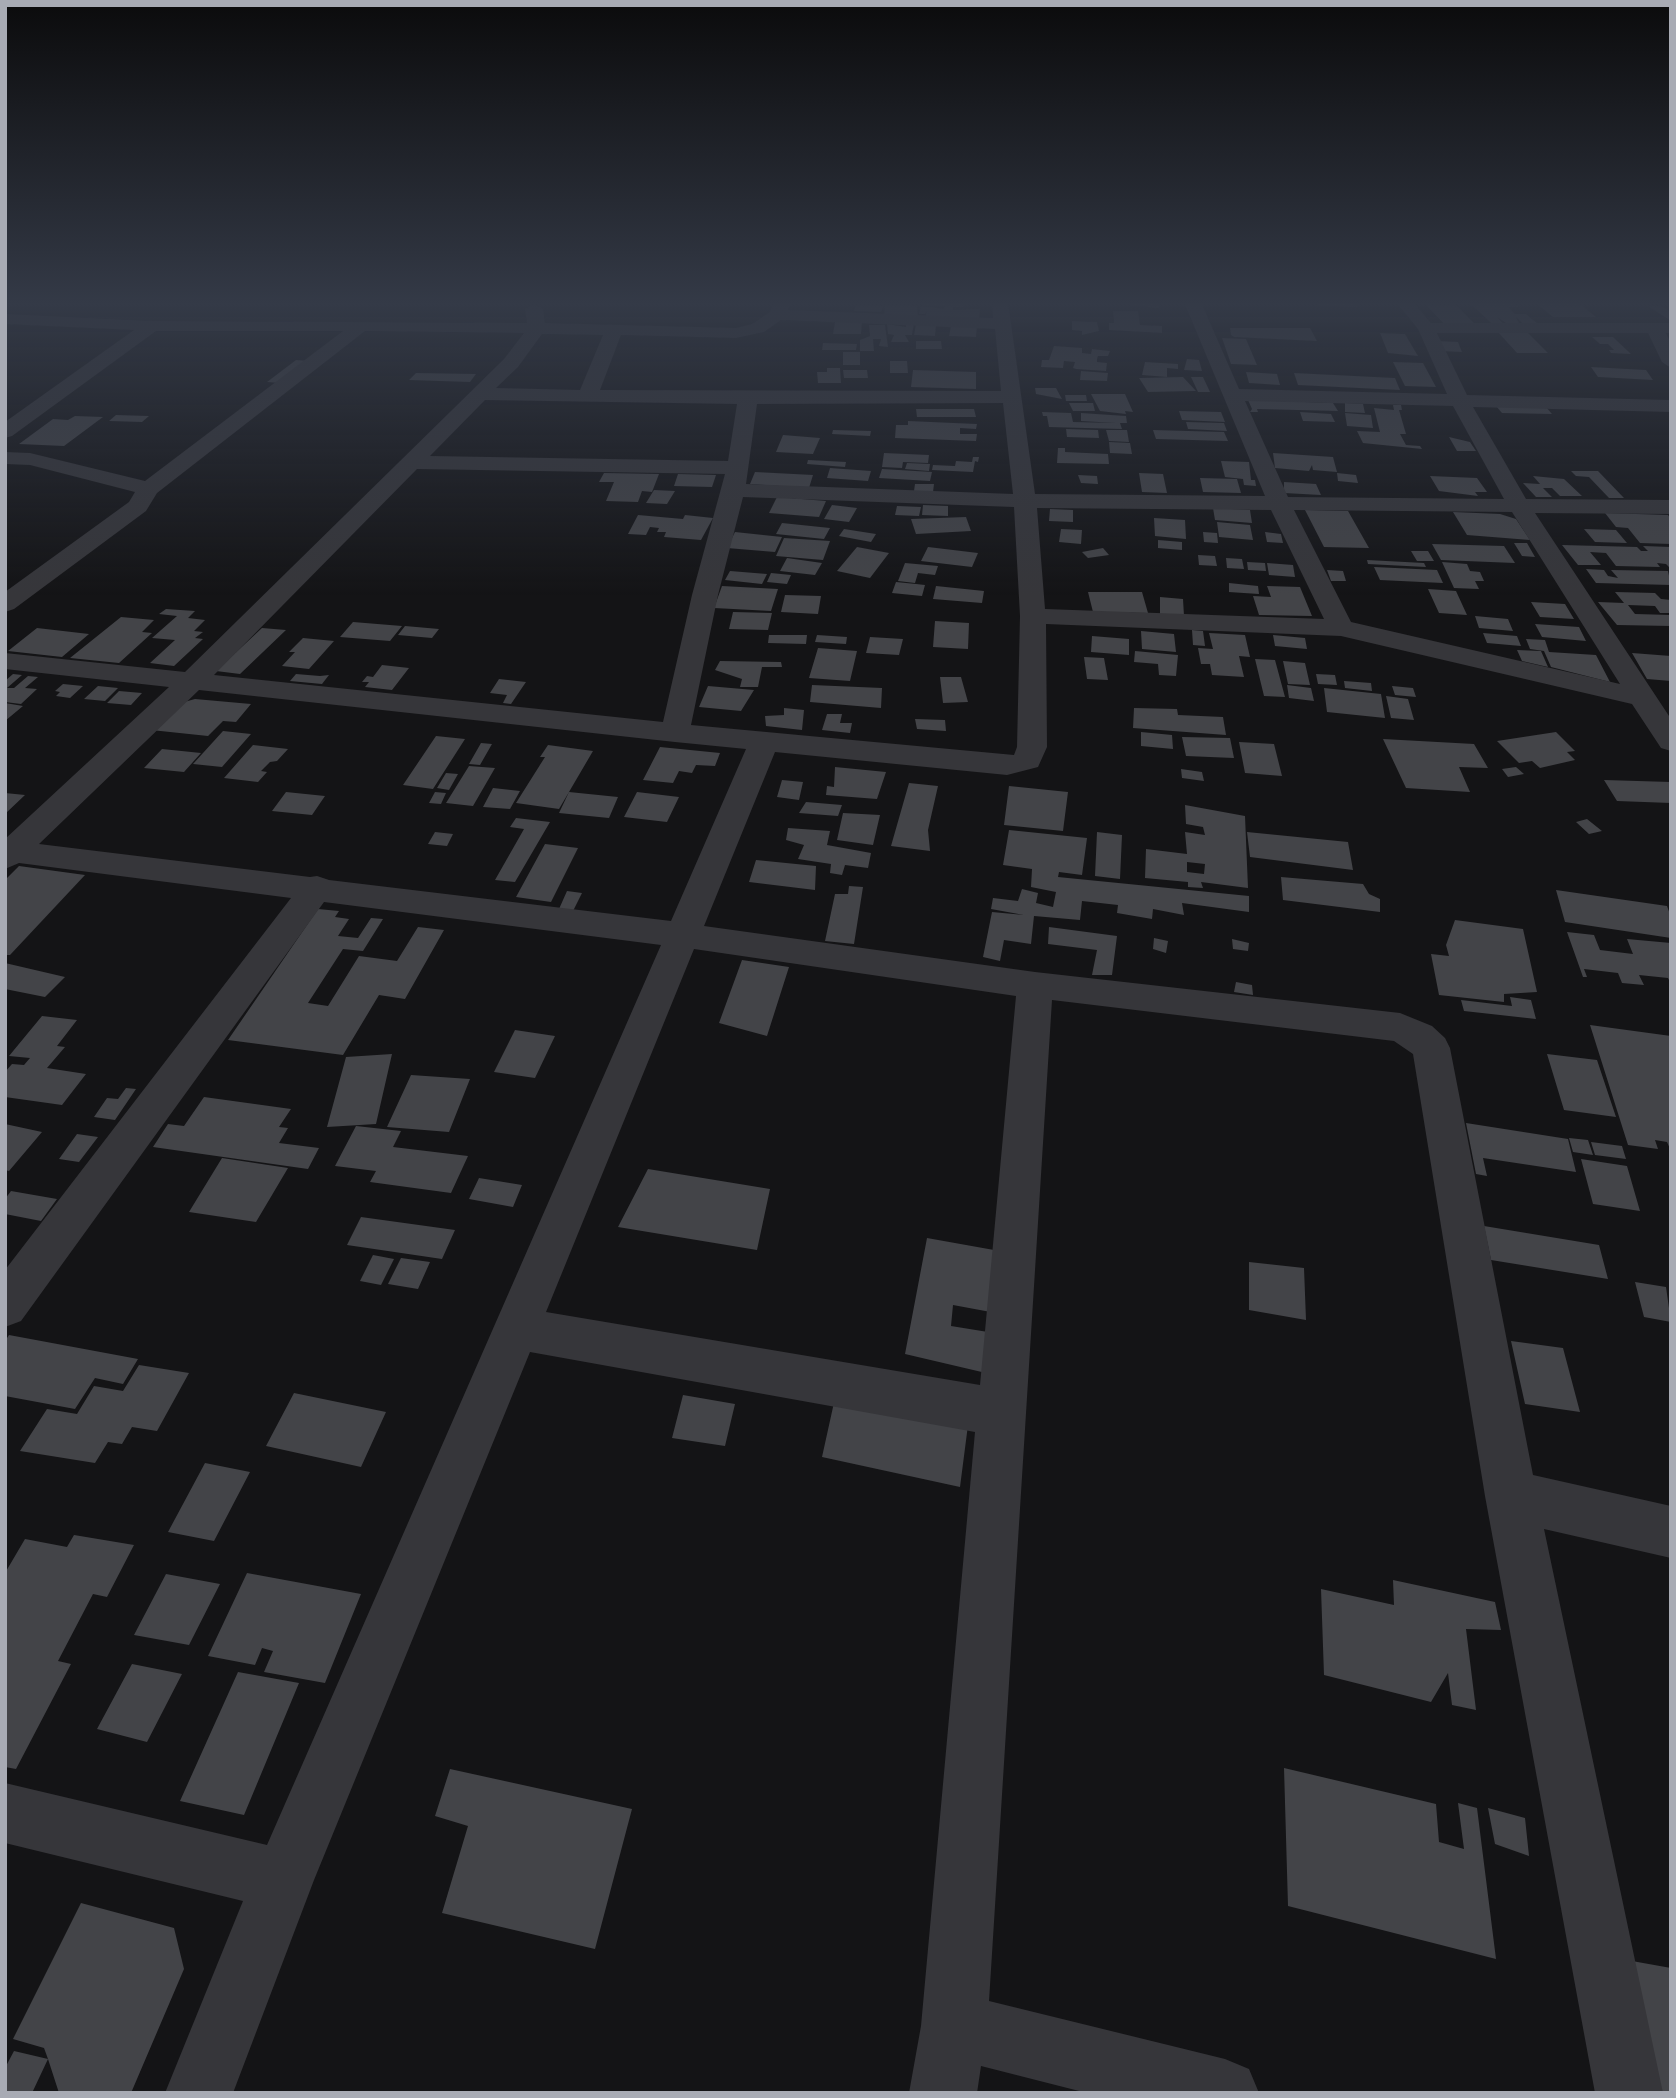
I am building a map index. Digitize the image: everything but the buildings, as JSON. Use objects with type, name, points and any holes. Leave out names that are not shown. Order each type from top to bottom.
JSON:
[{"type":"street","points":[[5,432],[50,400]]},
{"type":"street","points":[[5,604],[138,506],[148,489],[264,400]]},
{"type":"street","points":[[7,853],[193,680],[474,400]]},
{"type":"street","points":[[675,733],[705,595],[736,479],[748,400]]},
{"type":"street","points":[[5,661],[1007,766],[1027,761],[1032,747],[1033,616],[1014,400]]},
{"type":"street","points":[[1235,400],[1279,503],[1341,628]]},
{"type":"street","points":[[1373,400],[1671,405]]},
{"type":"street","points":[[1460,400],[1518,504],[1671,741]]},
{"type":"street","points":[[5,458],[41,461],[148,489]]},
{"type":"street","points":[[411,462],[736,479],[1025,501],[1671,507]]},
{"type":"street","points":[[1033,616],[1341,628],[1643,698]]},
{"type":"street","points":[[199,2093],[283,1880],[764,742]]},
{"type":"street","points":[[7,853],[317,887],[682,934],[1035,985],[1400,1027],[1419,1036],[1430,1048],[1511,1496],[1629,2093]]},
{"type":"street","points":[[5,1306],[317,887]]},
{"type":"street","points":[[943,2093],[954,2026],[1035,985]]},
{"type":"street","points":[[516,1328],[1002,1413]]},
{"type":"street","points":[[1511,1496],[1671,1532]]},
{"type":"street","points":[[5,1813],[283,1880]]},
{"type":"street","points":[[954,2026],[1225,2093]]}]
